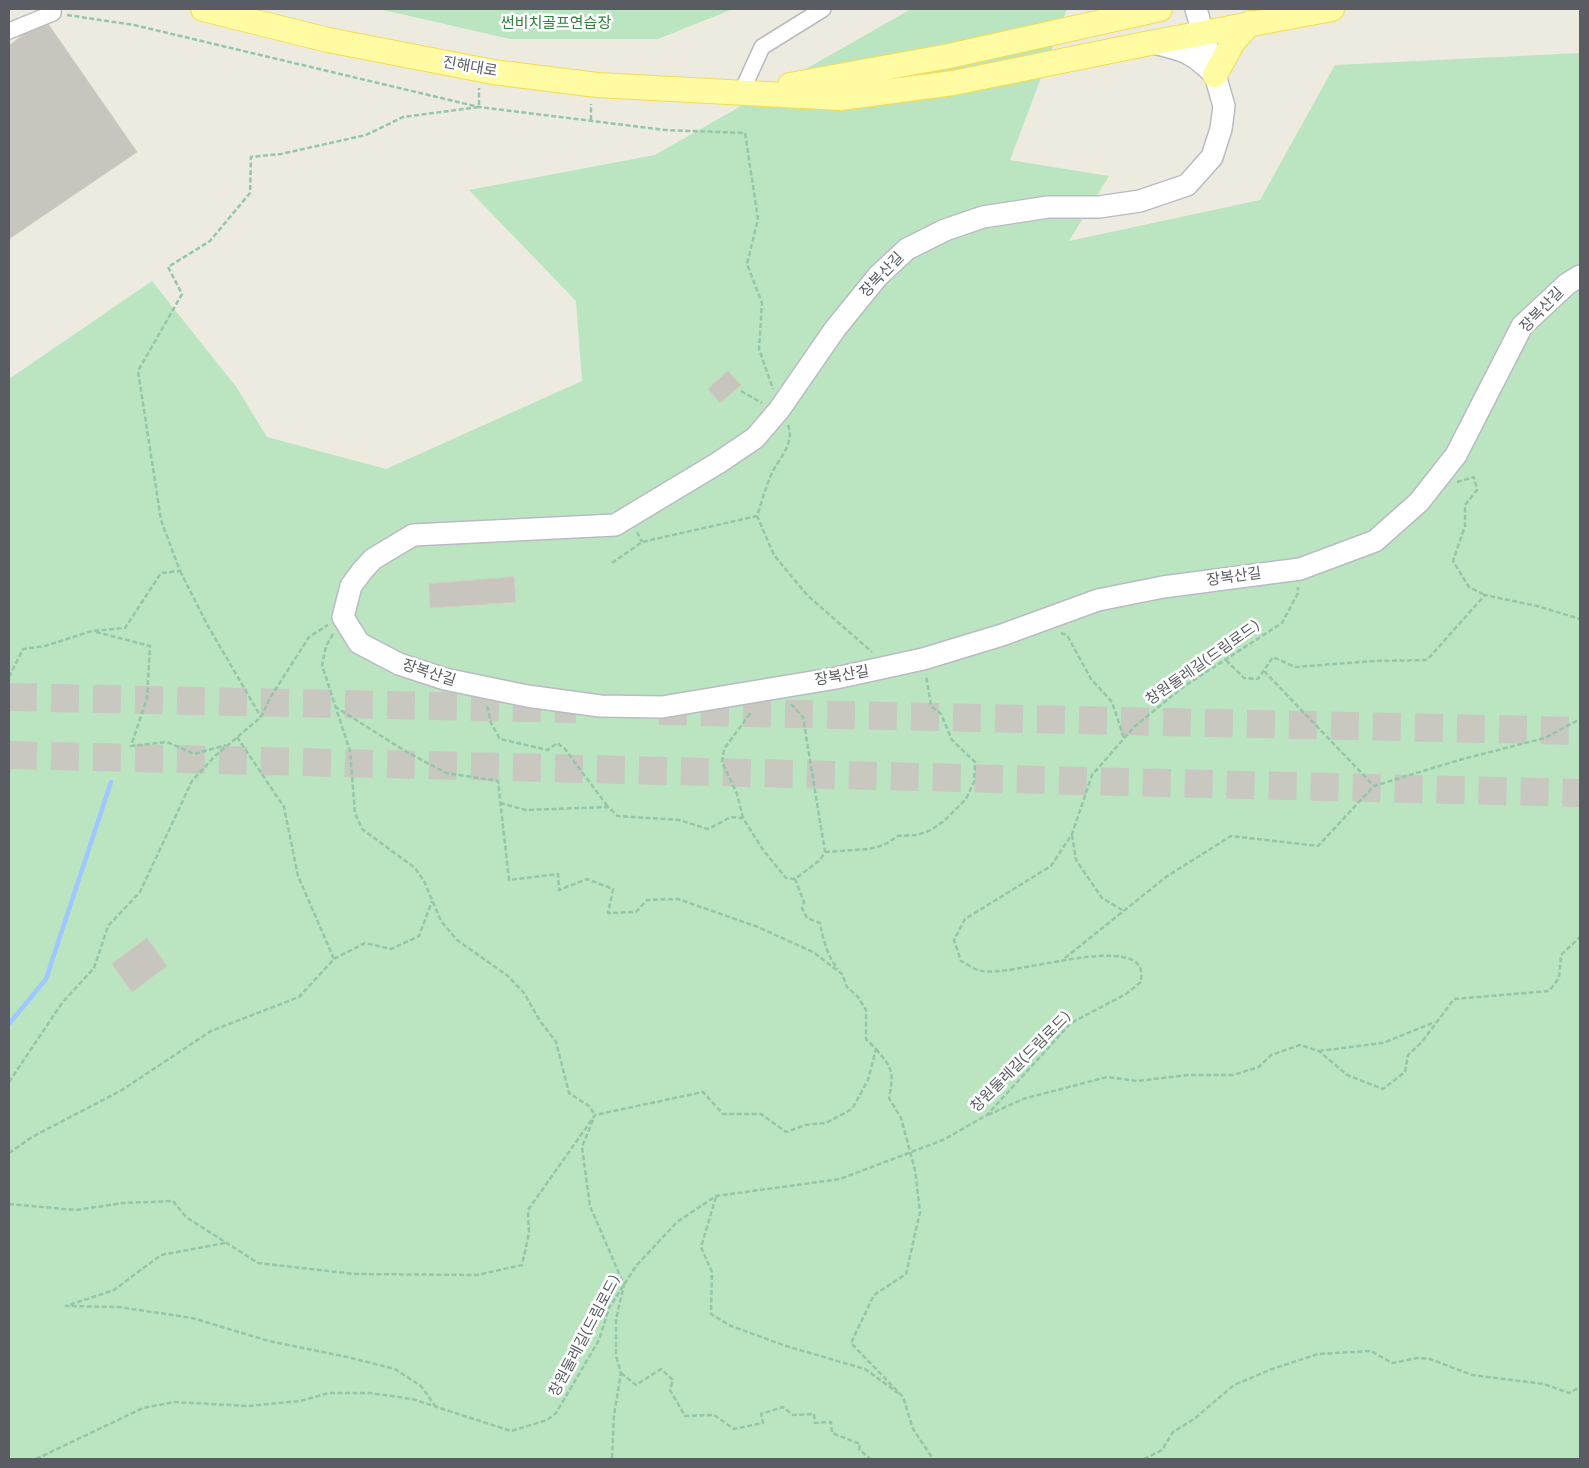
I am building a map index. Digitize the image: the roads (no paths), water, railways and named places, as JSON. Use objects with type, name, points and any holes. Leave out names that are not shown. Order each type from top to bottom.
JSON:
[{"type":"main road","name":"진해대로","points":[[203,9],[328,40],[478,69],[598,85],[741,93]]},
{"type":"main road","points":[[741,93],[840,98],[953,83],[1150,42],[1332,9]]},
{"type":"main road","points":[[741,93],[836,78],[920,61],[1149,10]]},
{"type":"main road","points":[[1215,75],[1233,42],[1250,23]]},
{"type":"street","points":[[741,93],[762,47],[823,9]]},
{"type":"street","name":"장복산길","points":[[1196,9],[1224,106],[1221,129],[1212,157],[1187,185],[1140,201],[1099,207],[1048,207],[983,217],[946,230],[907,249],[878,276],[835,329],[778,411],[755,438],[615,525],[413,536],[374,560],[362,571],[351,586],[343,617],[358,643],[391,660],[445,679],[482,688],[600,706],[662,707],[920,660],[1098,600],[1154,588],[1300,568],[1375,541],[1419,502],[1456,455],[1522,326],[1567,284],[1580,276]]},
{"type":"street","points":[[9,31],[53,11]]},
{"type":"street","points":[[1150,42],[1182,50],[1197,58],[1215,75]]},
{"type":"waterway","points":[[9,1024],[46,979],[111,782]]},
{"type":"tunnel","points":[[9,697],[576,709]]},
{"type":"tunnel","points":[[659,711],[1580,731]]},
{"type":"tunnel","points":[[9,755],[1580,793]]},
{"type":"park label","name":"썬비치골프연습장","points":[[556,24]]}]
